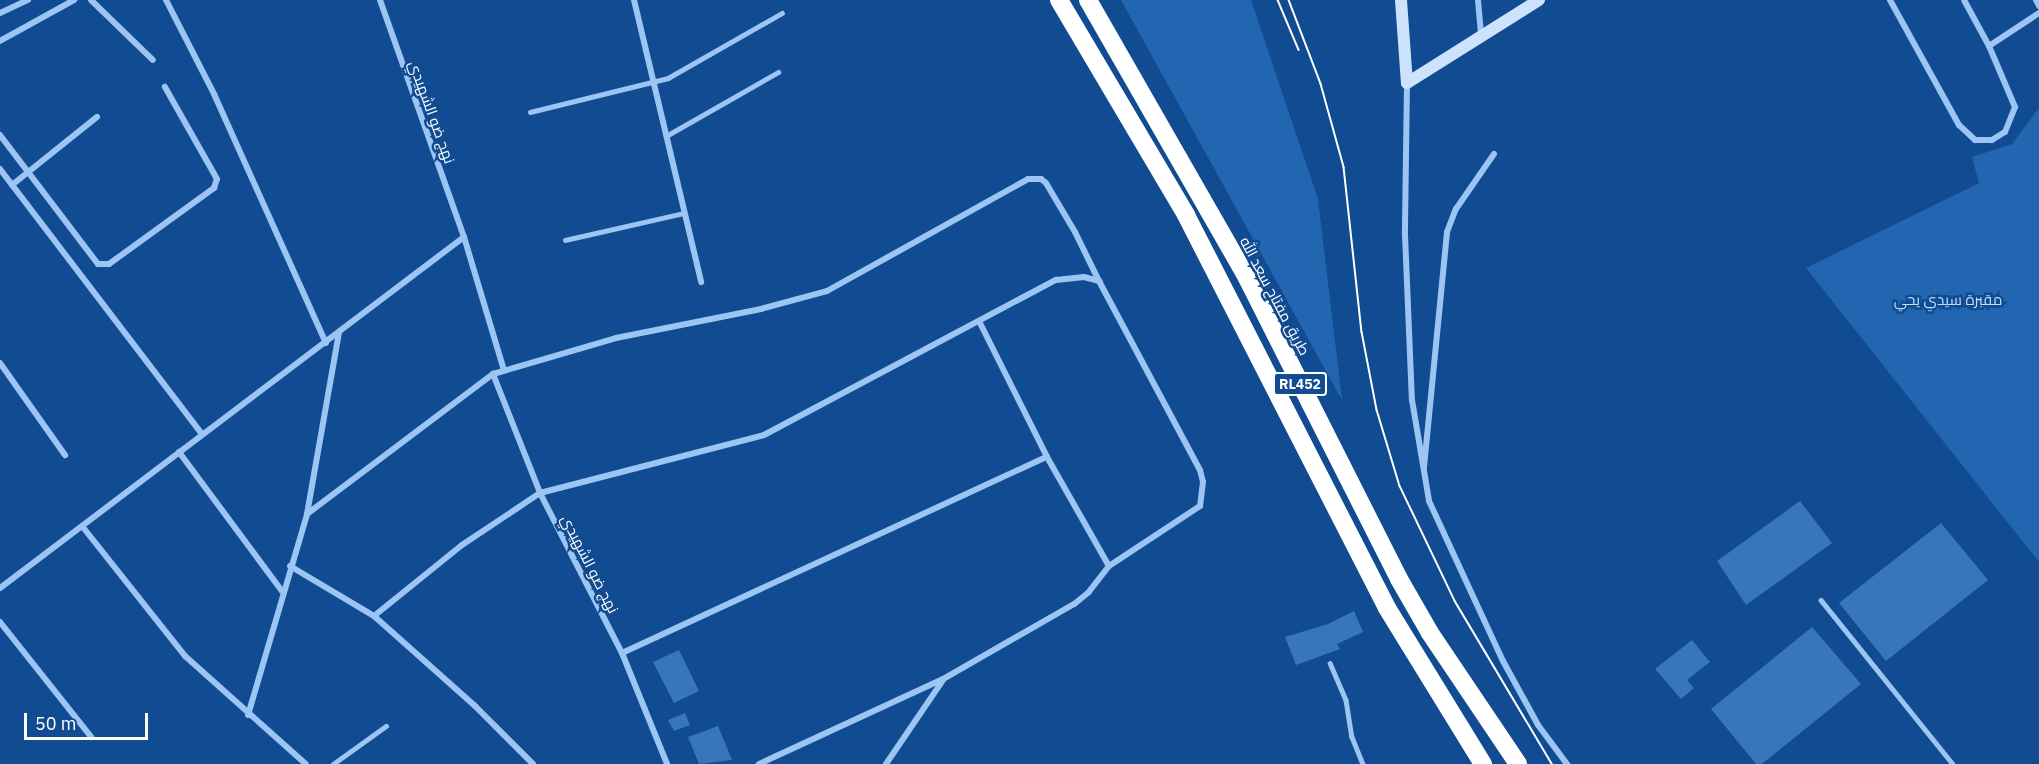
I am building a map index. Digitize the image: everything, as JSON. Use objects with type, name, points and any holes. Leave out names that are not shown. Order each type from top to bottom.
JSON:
[{"type":"highway","name":"RL452","points":[[1059,0],[1186,215],[1387,608],[1483,764]]},
{"type":"highway","name":"طريق مفتاح سعد الله","points":[[1088,0],[1246,278],[1399,579],[1430,633],[1518,764]]},
{"type":"street","points":[[0,13],[28,0]]},
{"type":"street","points":[[0,41],[74,0]]},
{"type":"street","points":[[91,0],[153,60]]},
{"type":"street","points":[[166,0],[214,94],[326,343]]},
{"type":"street","name":"نهج ضو الشهيدي","points":[[380,0],[464,237],[504,370]]},
{"type":"street","points":[[634,0],[701,282]]},
{"type":"street","points":[[1401,0],[1407,83],[1405,236],[1410,358],[1424,477],[1444,537],[1503,661],[1538,725],[1567,764]]},
{"type":"street","points":[[1478,0],[1481,36]]},
{"type":"street","points":[[1407,83],[1539,0]]},
{"type":"street","points":[[1890,0],[1959,125],[1975,140],[1992,140],[2005,132],[2015,107],[1989,46],[1964,0]]},
{"type":"street","points":[[2036,0],[2039,6]]},
{"type":"street","points":[[1989,46],[2039,13]]},
{"type":"street","points":[[0,135],[98,264],[109,264],[120,259],[214,188],[217,179],[165,87]]},
{"type":"street","points":[[12,185],[97,117]]},
{"type":"street","points":[[1424,477],[1448,232],[1456,209],[1494,154]]},
{"type":"street","points":[[0,169],[202,434]]},
{"type":"street","points":[[307,514],[493,375],[504,370],[616,338],[761,309],[826,291],[1028,178],[1046,183],[1200,470],[1203,482],[1200,506],[1108,566],[1089,592],[1074,604],[943,679],[759,764]]},
{"type":"street","points":[[0,588],[464,237]]},
{"type":"street","points":[[374,616],[462,545],[540,492],[764,435],[1056,280],[1084,277],[1099,281]]},
{"type":"street","points":[[979,321],[1047,457],[1108,566]]},
{"type":"street","points":[[248,715],[282,591],[307,514],[340,332]]},
{"type":"street","points":[[0,363],[65,455]]},
{"type":"street","name":"نهج ضو الشهيدي","points":[[493,375],[540,492],[622,653],[667,764]]},
{"type":"street","points":[[179,452],[282,591]]},
{"type":"street","points":[[622,653],[1047,457]]},
{"type":"street","points":[[82,526],[164,633],[248,715],[306,764]]},
{"type":"street","points":[[290,566],[374,616],[475,706],[533,764]]},
{"type":"street","points":[[0,622],[91,737]]},
{"type":"street","points":[[886,764],[943,679]]},
{"type":"lane","points":[[530,112],[668,78],[782,13]]},
{"type":"lane","points":[[666,136],[778,72]]},
{"type":"lane","points":[[565,240],[684,213]]},
{"type":"lane","points":[[1821,600],[1953,764]]},
{"type":"lane","points":[[1330,663],[1346,700],[1352,737],[1363,764]]},
{"type":"lane","points":[[333,764],[386,726]]},
{"type":"green space","points":[[1121,0],[1251,0],[1318,199],[1342,400]]},
{"type":"green space","name":"مقبرة سيدي يحي","points":[[2039,108],[2039,562],[1806,268],[1979,183],[1972,157],[2012,144]]},
{"type":"building","points":[[1800,501],[1832,543],[1746,605],[1717,561]]},
{"type":"building","points":[[1941,523],[1988,580],[1886,661],[1839,603]]},
{"type":"building","points":[[1354,611],[1363,632],[1337,644],[1340,649],[1296,665],[1285,637],[1328,624]]},
{"type":"building","points":[[1812,627],[1861,684],[1762,764],[1756,764],[1711,709]]},
{"type":"building","points":[[1692,640],[1710,662],[1687,680],[1694,688],[1681,699],[1655,669]]},
{"type":"building","points":[[679,650],[699,691],[674,703],[653,662]]},
{"type":"building","points":[[685,713],[690,725],[674,731],[668,720]]},
{"type":"building","points":[[718,726],[732,760],[699,764],[688,737]]},
{"type":"tram line","points":[[1278,0],[1299,50]]},
{"type":"tram line","points":[[1289,0],[1321,84],[1344,167],[1362,332],[1377,410],[1400,486],[1455,601],[1552,764]]}]
